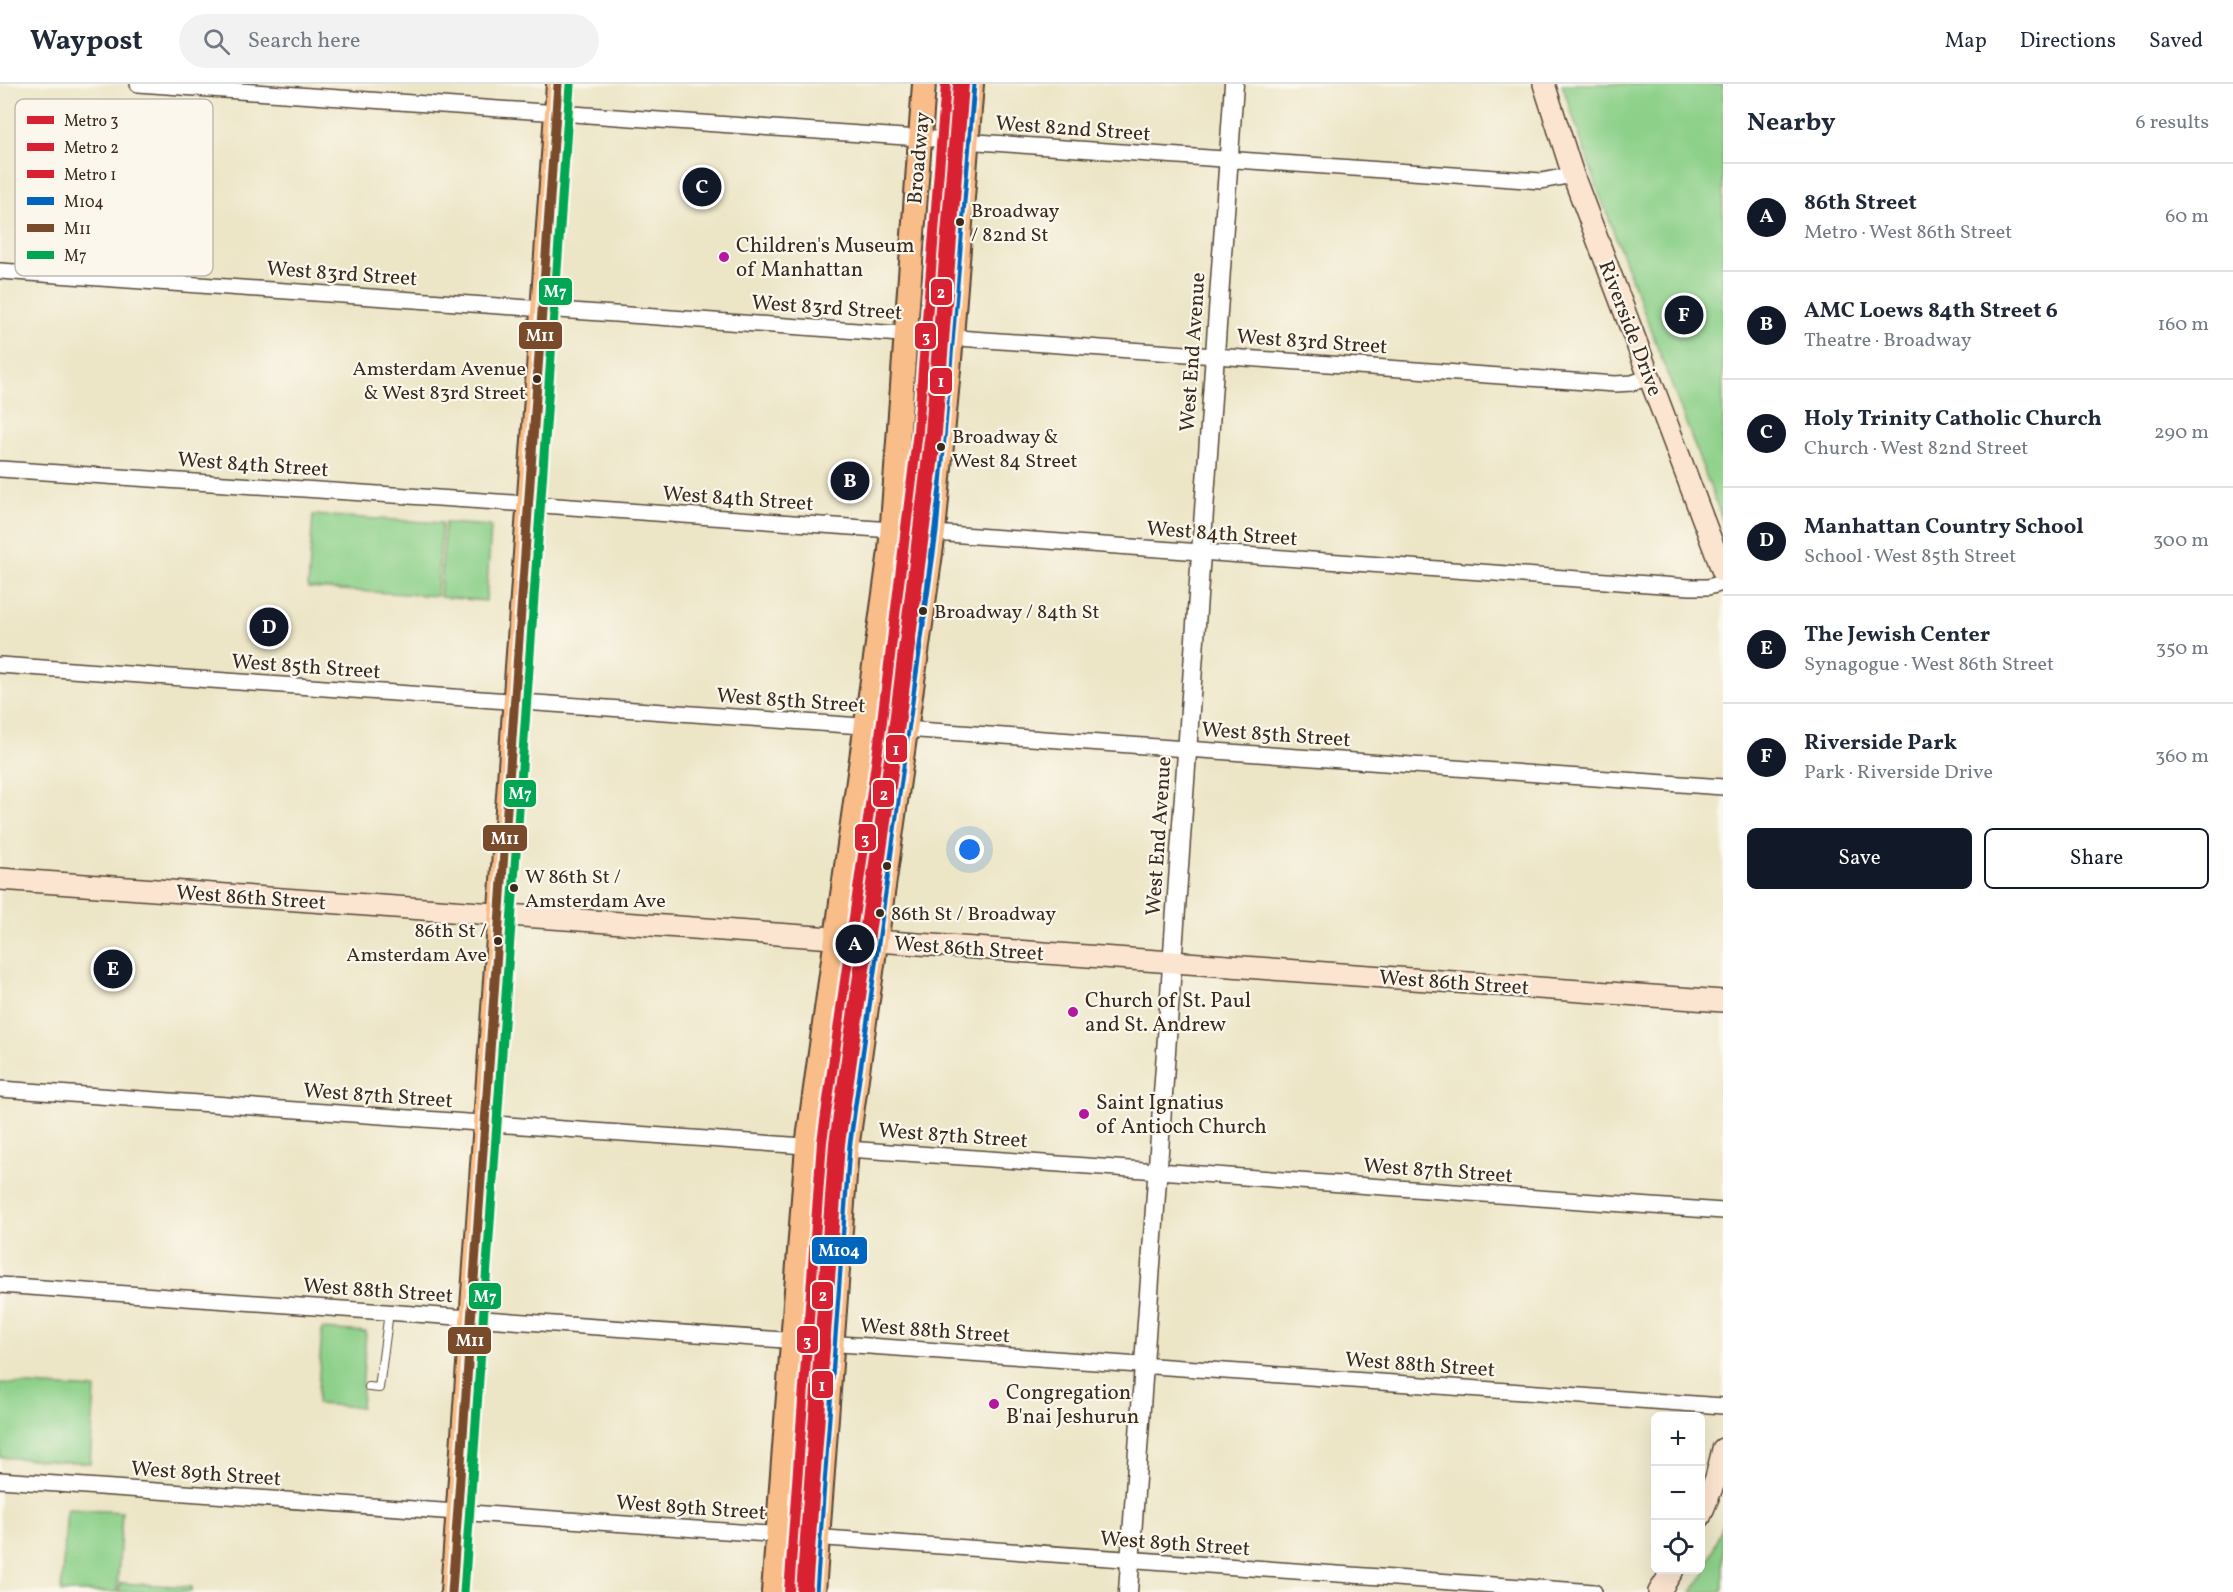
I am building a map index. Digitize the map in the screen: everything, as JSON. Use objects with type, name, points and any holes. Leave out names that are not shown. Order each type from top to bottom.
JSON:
[{"type":"main road","points":[[452,1592],[558,84]]},
{"type":"main road","name":"Broadway","points":[[773,1592],[807,1146],[892,529],[924,84]]},
{"type":"main road","points":[[814,1592],[847,1149],[934,532],[972,84]]},
{"type":"main road","name":"Riverside Drive","points":[[1544,84],[1573,176],[1723,572]]},
{"type":"main road","name":"West 86th Street","points":[[0,879],[1723,1001]]},
{"type":"main road","points":[[1705,1507],[1716,1478],[1723,1449]]},
{"type":"main road","points":[[1659,1592],[1671,1574]]},
{"type":"street","name":"West 82nd Street","points":[[138,84],[1542,181],[1573,176]]},
{"type":"street","name":"West End Avenue","points":[[1128,1592],[1234,84]]},
{"type":"street","name":"West 83rd Street","points":[[0,271],[15,272]]},
{"type":"street","name":"West 83rd Street","points":[[73,276],[1615,384],[1632,383],[1650,377]]},
{"type":"street","name":"West 84th Street","points":[[0,469],[892,529],[1690,587],[1708,587],[1723,583]]},
{"type":"street","name":"West 85th Street","points":[[0,665],[1723,787]]},
{"type":"street","name":"West 87th Street","points":[[0,1089],[1723,1211]]},
{"type":"street","name":"West 88th Street","points":[[0,1285],[1723,1406]]},
{"type":"street","name":"West 89th Street","points":[[0,1480],[1594,1592]]},
{"type":"lane","points":[[369,1387],[379,1388],[389,1312]]},
{"type":"green space","points":[[1562,84],[1723,84],[1723,521],[1599,193]]},
{"type":"green space","points":[[313,515],[442,523],[437,596],[308,588]]},
{"type":"green space","points":[[445,523],[491,526],[486,601],[440,597]]},
{"type":"green space","points":[[322,1329],[366,1332],[361,1407],[317,1404]]},
{"type":"green space","points":[[0,1383],[95,1389],[90,1463],[0,1457]]},
{"type":"green space","points":[[67,1509],[122,1512],[117,1592],[61,1592]]},
{"type":"green space","points":[[1723,1522],[1723,1592],[1691,1592],[1705,1574]]},
{"type":"green space","points":[[120,1583],[191,1587],[191,1592],[119,1592]]},
{"type":"metro line","name":"3","points":[[789,1592],[822,1142],[882,721],[918,431],[946,84]]},
{"type":"metro line","name":"1","points":[[807,1592],[840,1144],[900,724],[937,432],[964,84]]},
{"type":"metro line","name":"2","points":[[801,1592],[834,1143],[894,723],[930,432],[958,85]]},
{"type":"transit line","name":"M11","points":[[452,1592],[558,84]]},
{"type":"transit line","name":"M104","points":[[814,1592],[847,1149],[934,532],[972,84]]},
{"type":"transit line","name":"M7","points":[[464,1592],[570,85]]},
{"type":"place","name":"Holy Trinity Catholic Church","points":[[702,187]]},
{"type":"place","name":"Broadway / 82nd St","points":[[960,222]]},
{"type":"place","name":"Children's Museum of Manhattan","points":[[724,257]]},
{"type":"place","name":"Riverside Park","points":[[1684,315]]},
{"type":"place","name":"Amsterdam Avenue & West 83rd Street","points":[[537,379]]},
{"type":"place","name":"Broadway & West 84 Street","points":[[941,447]]},
{"type":"place","name":"AMC Loews 84th Street 6","points":[[850,481]]},
{"type":"place","name":"Broadway / 84th St","points":[[923,611]]},
{"type":"place","name":"Manhattan Country School","points":[[269,627]]},
{"type":"place","name":"W 86th St / Amsterdam Ave","points":[[514,888]]},
{"type":"place","name":"86th St / Broadway","points":[[880,913]]},
{"type":"place","name":"86th St / Amsterdam Ave","points":[[498,941]]},
{"type":"place","name":"86th Street","points":[[855,944]]},
{"type":"place","name":"The Jewish Center","points":[[113,969]]},
{"type":"place","name":"Church of St. Paul and St. Andrew","points":[[1073,1012]]},
{"type":"place","name":"Saint Ignatius of Antioch Church","points":[[1084,1114]]},
{"type":"place","name":"Congregation B'nai Jeshurun","points":[[994,1404]]}]
